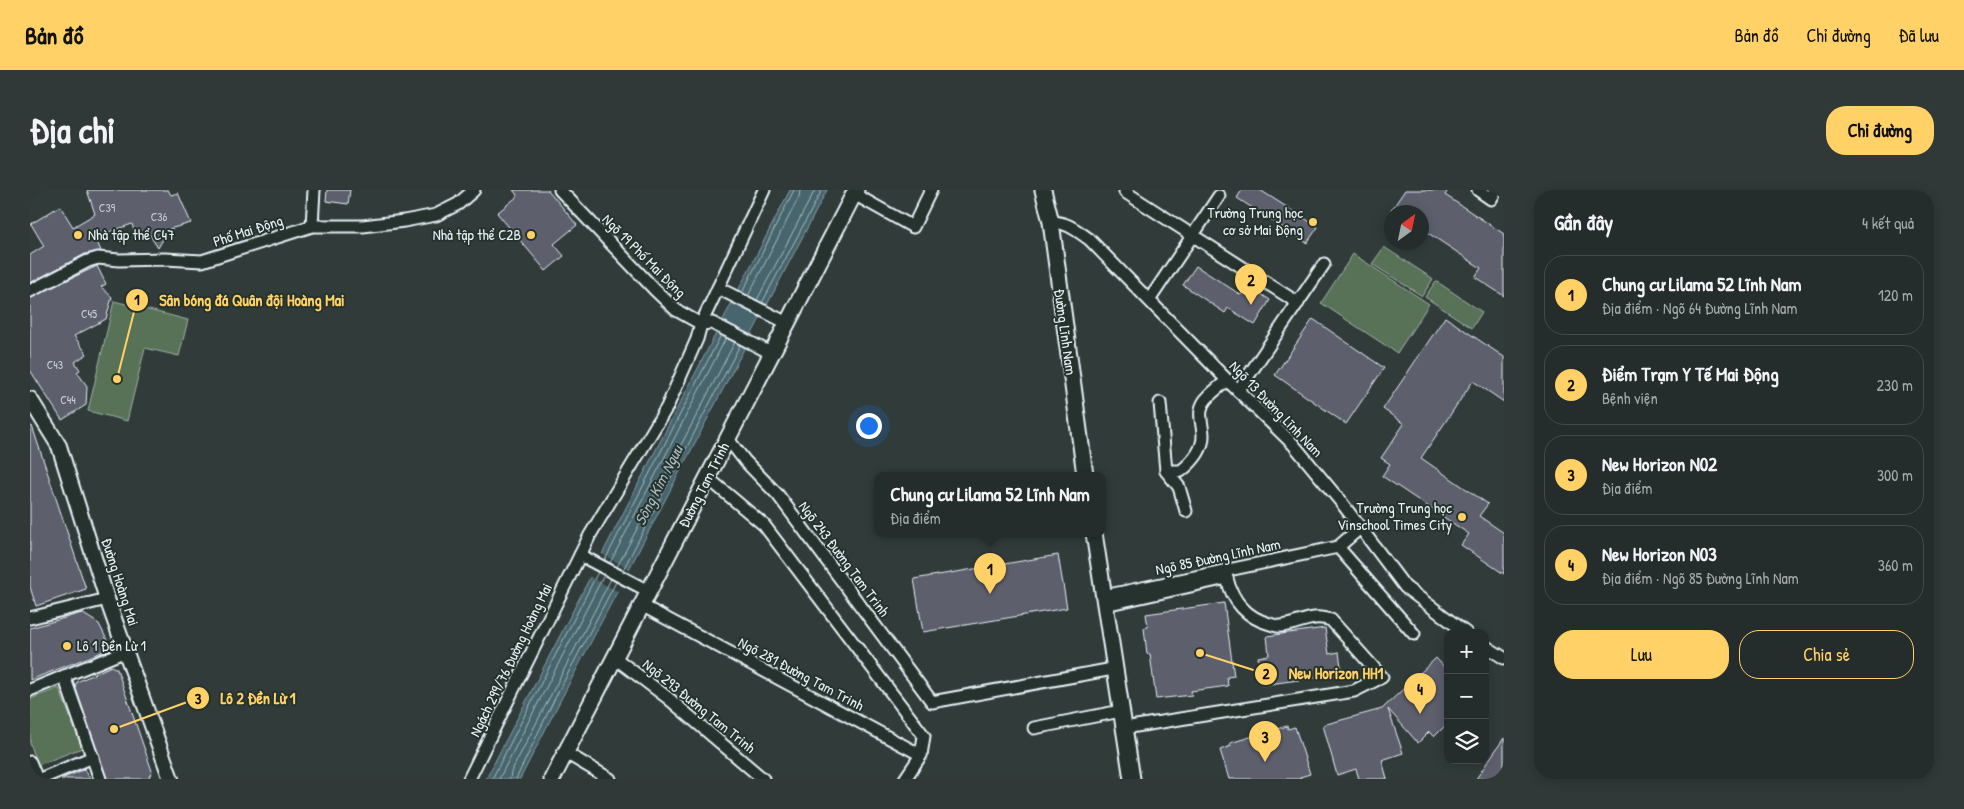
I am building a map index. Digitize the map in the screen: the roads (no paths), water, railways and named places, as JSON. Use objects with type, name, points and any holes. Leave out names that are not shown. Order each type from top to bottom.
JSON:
[{"type":"main road","name":"Đường Lĩnh Nam","points":[[1043,190],[1050,222],[1085,472]]},
{"type":"main road","name":"Đường Tam Trinh","points":[[552,779],[650,592],[771,353],[781,320],[855,192]]},
{"type":"main road","points":[[1095,537],[1132,779]]},
{"type":"street","points":[[312,226],[314,190]]},
{"type":"street","name":"Phố Mai Động","points":[[30,291],[88,261],[98,258],[202,261],[312,226],[363,226],[404,222],[436,215],[458,204],[474,190]]},
{"type":"street","name":"Ngõ 19 Phố Mai Động","points":[[560,190],[655,290],[684,316],[701,324]]},
{"type":"street","points":[[701,324],[764,190]]},
{"type":"street","points":[[855,192],[912,227],[931,190]]},
{"type":"street","points":[[1478,190],[1491,198],[1496,190]]},
{"type":"street","points":[[1125,192],[1298,303]]},
{"type":"street","points":[[1150,300],[1219,196]]},
{"type":"street","name":"Ngõ 13 Đường Lĩnh Nam","points":[[1050,222],[1061,222],[1072,226],[1089,239],[1227,380],[1293,444],[1341,502],[1405,588],[1461,629]]},
{"type":"street","points":[[1238,391],[1324,264]]},
{"type":"street","points":[[718,288],[781,320]]},
{"type":"street","points":[[701,324],[712,323],[717,325],[771,353]]},
{"type":"street","name":"Ngách 299/76 Đường Hoàng Mai","points":[[469,779],[590,535],[667,407],[697,339],[701,324]]},
{"type":"street","points":[[1166,472],[1181,471],[1199,451],[1203,437],[1200,416],[1202,406],[1205,400],[1227,380]]},
{"type":"street","name":"Đường Hoàng Mai","points":[[30,399],[59,446],[108,599],[171,779]]},
{"type":"street","points":[[1160,404],[1166,472],[1179,487],[1186,512]]},
{"type":"street","name":"Ngõ 243 Đường Tam Trinh","points":[[728,439],[745,461],[778,495],[932,702],[1114,669]]},
{"type":"street","points":[[708,478],[764,525],[924,736],[920,755],[905,779]]},
{"type":"street","name":"Ngõ 85 Đường Lĩnh Nam","points":[[1104,601],[1338,547],[1360,528]]},
{"type":"street","points":[[1338,547],[1414,634]]},
{"type":"street","points":[[580,555],[650,592]]},
{"type":"street","points":[[1104,601],[1227,578],[1229,590],[1236,601],[1248,615],[1262,622],[1280,626],[1320,616],[1330,620],[1346,635],[1382,677],[1354,692],[1124,728]]},
{"type":"street","points":[[30,618],[108,599]]},
{"type":"street","name":"Ngõ 281 Đường Tam Trinh","points":[[642,606],[920,755]]},
{"type":"street","points":[[1489,649],[1504,658]]},
{"type":"street","points":[[30,690],[126,651]]},
{"type":"street","name":"Ngõ 293 Đường Tam Trinh","points":[[616,658],[668,698],[763,779]]},
{"type":"street","points":[[64,676],[100,779]]},
{"type":"street","points":[[1034,728],[1121,712]]},
{"type":"street","points":[[566,753],[610,779]]},
{"type":"street","points":[[30,762],[38,779],[93,758]]},
{"type":"water","name":"Sông Kim Ngưu","points":[[790,190],[827,190],[520,779],[486,779]]},
{"type":"place","name":"Trường Trung học cơ sở Mai Động","points":[[1313,222]]},
{"type":"place","name":"Nhà tập thể C47","points":[[78,235]]},
{"type":"place","name":"Nhà tập thể C2B","points":[[531,235]]},
{"type":"place","name":"Điểm Trạm Y Tế Mai Động","points":[[1251,305]]},
{"type":"place","name":"Sân bóng đá Quân đội Hoàng Mai","points":[[117,379]]},
{"type":"place","name":"Trường Trung học Vinschool Times City","points":[[1462,517]]},
{"type":"place","name":"Chung cư Lilama 52 Lĩnh Nam","points":[[990,594]]},
{"type":"place","name":"Lô 1 Đền Lừ 1","points":[[67,646]]},
{"type":"place","name":"New Horizon HH1","points":[[1200,653]]},
{"type":"place","name":"New Horizon N03","points":[[1420,714]]},
{"type":"place","name":"Lô 2 Đền Lừ 1","points":[[114,729]]},
{"type":"place","name":"New Horizon N02","points":[[1265,762]]}]
